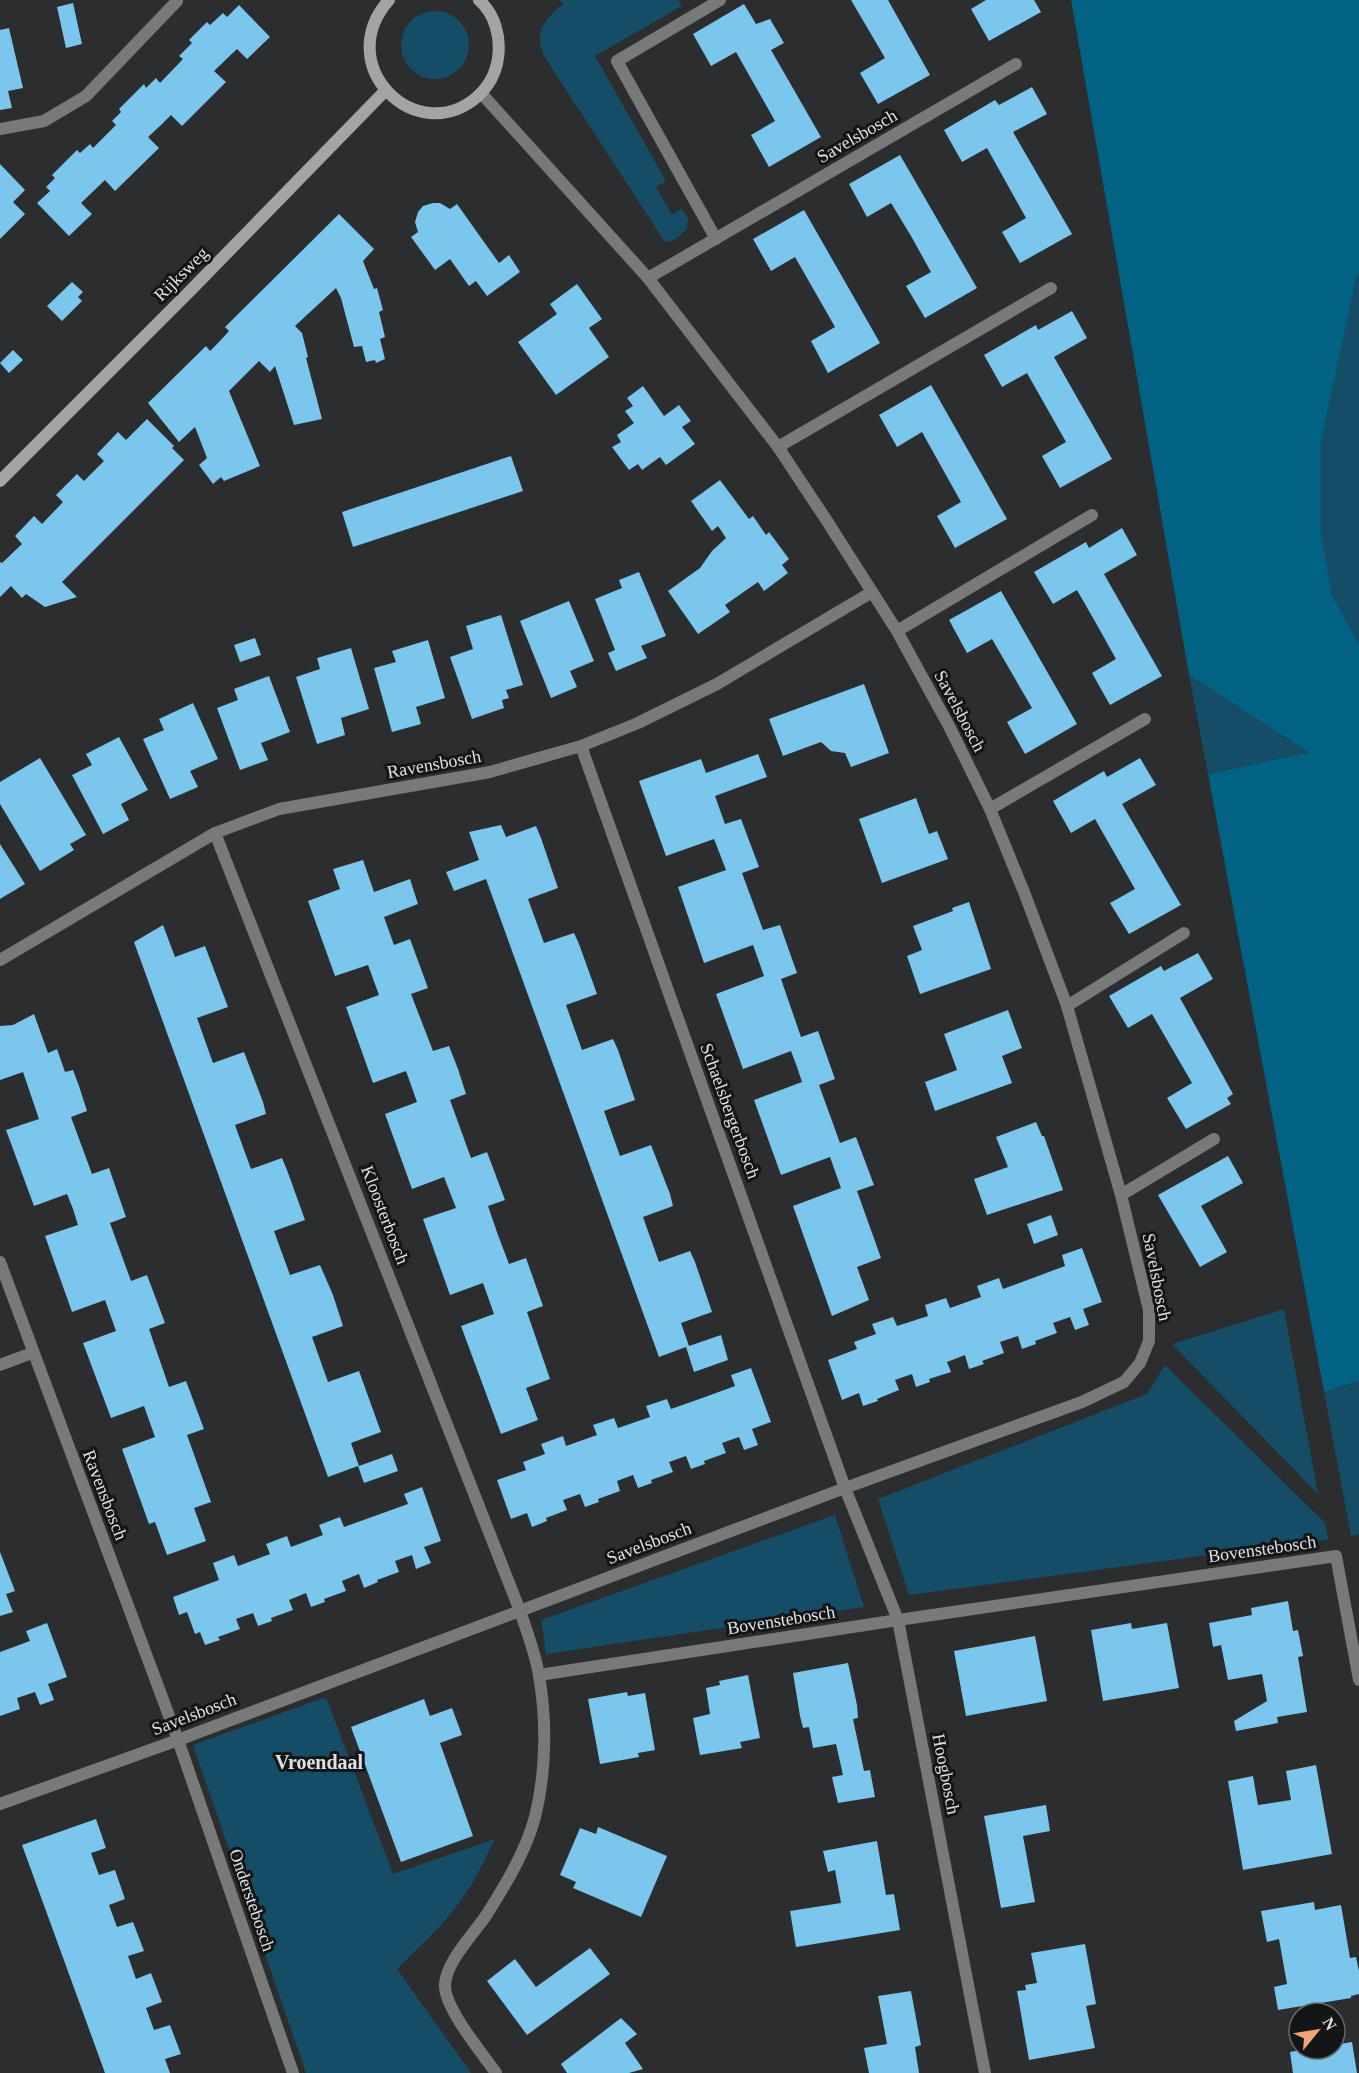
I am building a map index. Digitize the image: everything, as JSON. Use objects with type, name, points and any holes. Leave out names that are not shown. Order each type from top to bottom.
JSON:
[{"type":"street","points":[[389,0],[375,21],[369,49],[372,68],[386,91],[400,103],[428,113],[461,107],[481,93],[491,80],[500,48],[496,24],[481,1]]},
{"type":"street","points":[[716,239],[617,61],[720,0]]},
{"type":"street","points":[[0,129],[44,120],[86,96],[177,1]]},
{"type":"street","name":"Savelsbosch","points":[[648,278],[1016,64]]},
{"type":"street","name":"Rijksweg","points":[[0,481],[192,290],[386,91]]},
{"type":"street","name":"Savelsbosch","points":[[0,1804],[178,1740],[845,1488],[1082,1402],[1124,1382],[1140,1363],[1149,1341],[1149,1310],[1121,1195],[1067,1006],[990,809],[949,726],[897,631],[778,447],[648,278],[481,93]]},
{"type":"street","points":[[778,447],[1051,288]]},
{"type":"street","points":[[897,631],[1092,515]]},
{"type":"street","name":"Ravensbosch","points":[[0,960],[215,833],[279,809],[490,772],[581,746],[638,723],[717,684],[872,592]]},
{"type":"street","points":[[990,809],[1145,719]]},
{"type":"street","name":"Schaelsbergerbosch","points":[[581,746],[845,1488]]},
{"type":"street","name":"Kloosterbosch","points":[[215,833],[520,1611],[539,1675]]},
{"type":"street","points":[[1067,1006],[1184,933]]},
{"type":"street","points":[[1121,1195],[1214,1139]]},
{"type":"street","name":"Ravensbosch","points":[[0,1262],[178,1740]]},
{"type":"street","points":[[0,1365],[32,1353]]},
{"type":"street","name":"Hoogbosch","points":[[845,1488],[898,1620],[985,2073]]},
{"type":"street","name":"Bovenstebosch","points":[[539,1675],[1336,1556],[1359,1680]]},
{"type":"street","points":[[496,2073],[450,2008],[445,1984],[452,1963],[487,1914],[522,1852],[535,1816],[542,1774],[544,1731],[539,1675]]},
{"type":"street","name":"Onderstebosch","points":[[178,1740],[293,2073]]},
{"type":"shaded area","points":[[560,0],[678,0],[682,6],[595,56],[666,181],[656,187],[672,215],[682,209],[688,219],[687,228],[680,236],[669,242],[665,242],[544,56],[540,39],[541,32],[546,21],[563,4]]},
{"type":"shaded area","points":[[1071,0],[1359,0],[1359,275],[1357,275],[1321,443],[1321,533],[1332,595],[1359,644],[1359,1381],[1324,1392],[1208,774],[1309,753],[1189,675]]},
{"type":"shaded area","points":[[435,11],[448,14],[459,21],[466,32],[469,45],[466,58],[459,69],[448,76],[435,79],[422,76],[411,69],[404,58],[401,45],[404,32],[411,21],[422,14]]},
{"type":"shaded area","points":[[1357,275],[1359,275],[1359,644],[1332,595],[1321,533],[1321,443]]},
{"type":"shaded area","points":[[1189,675],[1310,754],[1208,774]]},
{"type":"shaded area","points":[[1284,1309],[1318,1494],[1172,1344]]},
{"type":"shaded area","points":[[1165,1365],[1325,1523],[1328,1539],[909,1595],[878,1499],[1147,1394]]},
{"type":"shaded area","points":[[1359,1381],[1359,1534],[1351,1536],[1324,1392]]},
{"type":"shaded area","points":[[835,1515],[864,1607],[546,1654],[541,1620]]},
{"type":"shaded area","points":[[326,1697],[393,1874],[495,1839],[475,1878],[454,1910],[397,1969],[471,2073],[306,2073],[193,1745]]},
{"type":"building","points":[[851,0],[888,0],[930,75],[878,104],[860,73],[885,58]]},
{"type":"building","points":[[986,0],[1034,0],[1041,12],[989,41],[971,9]]},
{"type":"building","points":[[73,3],[82,44],[66,48],[57,7]]},
{"type":"building","points":[[744,4],[756,24],[770,19],[784,43],[771,50],[821,137],[769,167],[751,135],[775,121],[736,52],[711,66],[693,34]]},
{"type":"building","points":[[239,5],[270,37],[247,59],[237,49],[214,71],[226,82],[182,126],[171,115],[148,137],[159,148],[115,191],[105,180],[81,203],[92,214],[69,236],[37,203],[50,191],[46,187],[55,178],[52,175],[77,150],[80,153],[90,144],[93,148],[116,125],[112,121],[121,112],[119,109],[144,84],[146,88],[156,78],[160,83],[183,59],[179,56],[192,43],[189,40],[207,22],[210,25],[223,13],[227,17]]},
{"type":"building","points":[[9,28],[23,88],[8,91],[12,108],[0,110],[0,30]]},
{"type":"building","points":[[1032,87],[1047,114],[1013,132],[1072,234],[1020,263],[1002,232],[1026,218],[987,148],[962,162],[944,130],[995,100],[999,105]]},
{"type":"building","points":[[900,155],[977,288],[925,318],[906,286],[931,272],[911,236],[891,203],[867,217],[849,184]]},
{"type":"building","points":[[0,164],[25,190],[13,202],[25,214],[0,239]]},
{"type":"building","points":[[440,203],[450,209],[457,204],[499,263],[509,255],[520,272],[487,296],[476,281],[469,286],[450,259],[435,270],[411,237],[418,232],[415,222],[418,212],[423,206]]},
{"type":"building","points":[[804,210],[880,343],[828,373],[811,341],[835,327],[795,257],[771,271],[753,239]]},
{"type":"building","points":[[339,214],[374,249],[363,261],[374,289],[377,288],[383,310],[379,312],[385,337],[380,339],[385,359],[376,363],[375,360],[366,362],[362,346],[354,347],[341,298],[336,288],[295,326],[302,333],[322,419],[294,425],[275,366],[270,372],[259,361],[229,391],[260,466],[224,481],[221,477],[213,484],[199,465],[207,458],[195,427],[179,442],[148,403],[206,346],[210,351],[229,331],[225,327]]},
{"type":"building","points":[[72,282],[83,292],[78,297],[82,301],[62,321],[47,306]]},
{"type":"building","points":[[577,284],[602,319],[589,328],[609,357],[556,395],[518,342],[557,314],[550,304]]},
{"type":"building","points":[[1072,311],[1087,338],[1054,357],[1112,459],[1060,488],[1042,456],[1066,442],[1027,373],[1002,387],[984,355],[1036,325],[1038,330]]},
{"type":"building","points":[[13,350],[23,360],[9,373],[0,363]]},
{"type":"building","points":[[931,385],[1007,519],[955,548],[937,516],[961,502],[922,432],[897,447],[879,415]]},
{"type":"building","points":[[643,386],[664,416],[679,405],[691,421],[682,427],[695,444],[666,465],[660,457],[642,470],[638,464],[629,470],[612,447],[621,442],[617,435],[634,423],[625,411],[633,406],[627,398]]},
{"type":"building","points":[[147,419],[174,446],[172,448],[184,460],[62,582],[77,597],[45,607],[26,594],[22,598],[11,586],[0,597],[0,562],[2,563],[22,544],[15,536],[34,516],[42,524],[63,502],[56,495],[77,474],[84,481],[104,461],[97,454],[118,432],[126,440]]},
{"type":"building","points":[[511,456],[523,491],[353,547],[342,512]]},
{"type":"building","points":[[720,480],[749,519],[753,516],[766,535],[769,532],[789,559],[782,565],[788,573],[764,591],[758,582],[725,605],[730,612],[698,634],[668,591],[700,568],[712,551],[726,538],[718,526],[712,531],[691,501]]},
{"type":"building","points":[[1122,528],[1137,555],[1104,574],[1162,676],[1110,705],[1092,673],[1116,659],[1077,590],[1053,604],[1034,572],[1086,542],[1089,548]]},
{"type":"building","points":[[639,572],[666,636],[641,646],[647,658],[616,671],[608,653],[615,650],[595,599],[622,588],[619,580]]},
{"type":"building","points":[[1001,591],[1077,724],[1025,754],[1007,722],[1032,708],[992,639],[967,653],[949,620]]},
{"type":"building","points":[[569,601],[594,661],[570,671],[577,687],[551,698],[520,621]]},
{"type":"building","points":[[501,615],[523,685],[506,690],[509,698],[502,700],[504,708],[472,719],[450,657],[473,649],[466,626]]},
{"type":"building","points":[[255,638],[261,655],[240,662],[234,645]]},
{"type":"building","points":[[428,640],[445,698],[416,707],[421,724],[392,732],[374,668],[396,662],[392,651]]},
{"type":"building","points":[[351,648],[369,709],[341,718],[345,735],[317,744],[296,677],[320,669],[317,658]]},
{"type":"building","points":[[269,676],[290,732],[261,743],[268,760],[240,770],[217,708],[238,700],[234,689]]},
{"type":"building","points":[[864,684],[889,753],[851,767],[845,753],[831,751],[821,742],[783,756],[769,719]]},
{"type":"building","points":[[193,703],[218,759],[190,771],[198,787],[170,799],[143,739],[164,730],[159,719]]},
{"type":"building","points":[[119,737],[148,790],[121,804],[129,820],[103,834],[72,775],[92,765],[86,754]]},
{"type":"building","points":[[758,754],[767,777],[715,796],[725,824],[741,819],[759,867],[742,873],[763,930],[780,925],[797,973],[781,979],[801,1037],[818,1031],[835,1079],[819,1085],[840,1143],[856,1137],[874,1185],[857,1191],[881,1258],[857,1267],[869,1300],[832,1316],[793,1206],[841,1188],[830,1157],[781,1175],[754,1100],[802,1082],[797,1067],[791,1051],[743,1069],[716,994],[764,976],[753,945],[704,963],[678,887],[726,870],[714,839],[666,856],[639,781],[701,759],[706,773]]},
{"type":"building","points":[[40,758],[86,835],[70,844],[74,850],[40,871],[0,804],[0,782]]},
{"type":"building","points":[[1140,758],[1156,785],[1122,804],[1181,905],[1129,934],[1110,903],[1135,889],[1095,819],[1071,833],[1053,801],[1104,771],[1107,777]]},
{"type":"building","points":[[916,798],[929,834],[937,831],[948,859],[882,883],[859,819]]},
{"type":"building","points":[[501,825],[506,837],[536,826],[558,888],[528,899],[544,943],[574,933],[597,994],[566,1005],[582,1050],[613,1039],[635,1100],[604,1111],[620,1156],[651,1145],[673,1206],[643,1217],[659,1262],[690,1251],[712,1312],[681,1323],[689,1346],[721,1335],[728,1360],[694,1372],[686,1347],[659,1357],[486,879],[454,891],[446,872],[479,860],[469,832]]},
{"type":"building","points":[[0,844],[25,884],[0,899]]},
{"type":"building","points":[[363,860],[374,892],[410,879],[418,904],[384,917],[394,945],[410,939],[428,988],[411,994],[433,1051],[449,1046],[458,1069],[466,1094],[450,1100],[471,1158],[487,1152],[505,1200],[488,1206],[498,1235],[509,1264],[526,1258],[543,1306],[527,1312],[550,1379],[526,1388],[538,1420],[501,1434],[461,1326],[494,1314],[483,1283],[450,1295],[423,1219],[456,1208],[444,1177],[412,1189],[385,1114],[417,1102],[406,1071],[373,1083],[346,1007],[379,995],[368,965],[335,976],[308,901],[340,889],[333,869]]},
{"type":"building","points":[[969,902],[991,969],[920,994],[907,956],[922,950],[913,926],[953,911],[952,908]]},
{"type":"building","points":[[163,925],[175,957],[205,946],[228,1007],[197,1018],[213,1063],[244,1052],[263,1102],[266,1114],[235,1125],[251,1169],[282,1158],[287,1170],[305,1220],[274,1231],[290,1275],[320,1265],[333,1295],[343,1326],[312,1337],[328,1382],[359,1371],[381,1432],[351,1443],[359,1466],[392,1454],[398,1471],[364,1483],[358,1466],[328,1477],[134,942]]},
{"type":"building","points":[[1198,953],[1213,979],[1180,998],[1233,1094],[1227,1098],[1231,1104],[1186,1129],[1167,1098],[1192,1083],[1152,1014],[1128,1028],[1109,996],[1161,966],[1164,971]]},
{"type":"building","points":[[1008,1010],[1022,1048],[1002,1056],[1012,1083],[935,1111],[925,1082],[957,1070],[944,1034]]},
{"type":"building","points":[[34,1014],[48,1053],[57,1049],[65,1072],[73,1070],[79,1086],[87,1111],[71,1117],[92,1174],[109,1168],[126,1217],[110,1223],[131,1281],[147,1275],[165,1323],[149,1329],[169,1387],[186,1381],[204,1429],[187,1435],[211,1502],[194,1508],[206,1541],[167,1555],[155,1522],[149,1524],[122,1449],[155,1437],[144,1406],[111,1418],[83,1343],[116,1331],[105,1300],[72,1312],[45,1236],[78,1225],[73,1209],[67,1194],[34,1206],[6,1130],[39,1119],[23,1072],[0,1080],[0,1026],[13,1025]]},
{"type":"building","points":[[1036,1122],[1044,1136],[1063,1190],[987,1215],[974,1179],[1008,1167],[996,1137]]},
{"type":"building","points":[[1228,1156],[1243,1183],[1201,1206],[1227,1252],[1200,1267],[1158,1195]]},
{"type":"building","points":[[1051,1215],[1058,1235],[1034,1244],[1027,1224]]},
{"type":"building","points":[[1082,1248],[1102,1302],[1083,1309],[1089,1325],[1075,1330],[1070,1317],[1053,1323],[1057,1333],[1035,1341],[1036,1344],[1022,1349],[1018,1336],[1000,1342],[1004,1353],[982,1361],[984,1364],[969,1369],[965,1355],[947,1362],[951,1372],[929,1379],[930,1382],[916,1387],[912,1374],[895,1380],[899,1390],[877,1399],[878,1401],[863,1406],[859,1393],[842,1400],[828,1360],[857,1349],[854,1342],[876,1334],[872,1324],[893,1317],[897,1326],[928,1316],[925,1305],[946,1298],[950,1308],[981,1297],[977,1286],[999,1278],[1003,1289],[1065,1266],[1062,1255]]},
{"type":"building","points":[[751,1368],[771,1422],[752,1429],[758,1445],[744,1450],[739,1437],[722,1443],[726,1453],[704,1461],[705,1464],[691,1469],[686,1456],[669,1462],[673,1472],[651,1480],[652,1483],[638,1488],[633,1475],[617,1481],[620,1491],[598,1499],[599,1502],[585,1507],[580,1494],[563,1500],[567,1510],[546,1518],[547,1521],[532,1527],[527,1513],[511,1519],[497,1480],[526,1470],[523,1462],[545,1454],[541,1444],[563,1436],[566,1446],[597,1435],[593,1425],[614,1418],[618,1428],[650,1417],[646,1406],[667,1399],[671,1409],[705,1397],[735,1386],[731,1375]]},
{"type":"building","points":[[422,1487],[441,1541],[424,1547],[431,1563],[416,1569],[412,1555],[395,1561],[399,1572],[377,1580],[378,1582],[364,1588],[359,1574],[342,1581],[346,1591],[324,1599],[325,1602],[311,1607],[306,1593],[289,1600],[293,1610],[271,1618],[272,1621],[258,1626],[253,1613],[236,1619],[240,1629],[218,1637],[220,1640],[205,1645],[200,1632],[195,1634],[187,1612],[179,1615],[173,1597],[219,1580],[213,1563],[234,1555],[238,1566],[270,1554],[266,1544],[287,1536],[291,1547],[323,1535],[319,1525],[340,1517],[344,1527],[408,1504],[404,1494]]},
{"type":"building","points":[[0,1552],[15,1591],[6,1594],[13,1612],[0,1616]]},
{"type":"building","points":[[1288,1601],[1293,1631],[1298,1630],[1303,1656],[1298,1657],[1307,1712],[1277,1717],[1278,1723],[1236,1731],[1234,1721],[1267,1701],[1262,1674],[1228,1680],[1221,1645],[1213,1647],[1209,1623],[1252,1615],[1251,1608]]},
{"type":"building","points":[[47,1623],[67,1677],[48,1684],[54,1700],[40,1705],[35,1692],[17,1698],[20,1709],[0,1716],[0,1652],[30,1641],[26,1631]]},
{"type":"building","points":[[1131,1623],[1132,1629],[1167,1623],[1179,1688],[1103,1701],[1091,1630]]},
{"type":"building","points":[[1035,1636],[1047,1701],[966,1716],[954,1651]]},
{"type":"building","points":[[848,1663],[857,1705],[858,1718],[853,1719],[864,1771],[870,1770],[875,1797],[838,1803],[832,1777],[843,1775],[836,1744],[813,1748],[809,1727],[803,1728],[793,1673]]},
{"type":"building","points":[[748,1675],[760,1738],[740,1742],[742,1748],[700,1755],[693,1718],[710,1714],[706,1688],[720,1685],[719,1681]]},
{"type":"building","points":[[627,1692],[628,1696],[645,1693],[655,1750],[638,1753],[639,1757],[600,1764],[588,1699]]},
{"type":"building","points":[[424,1699],[430,1716],[452,1708],[462,1735],[440,1743],[473,1836],[401,1862],[351,1727]]},
{"type":"building","points":[[1316,1765],[1332,1854],[1243,1870],[1228,1781],[1253,1776],[1258,1805],[1291,1800],[1286,1771]]},
{"type":"building","points":[[1046,1805],[1050,1831],[1023,1836],[1035,1902],[1001,1908],[984,1816]]},
{"type":"building","points":[[96,1819],[106,1848],[91,1853],[99,1875],[115,1870],[125,1899],[109,1905],[117,1927],[133,1922],[144,1951],[128,1956],[136,1979],[151,1973],[162,2002],[146,2008],[154,2030],[170,2025],[181,2054],[165,2059],[170,2073],[105,2073],[22,1845]]},
{"type":"building","points":[[598,1827],[667,1856],[641,1917],[573,1888],[576,1882],[560,1875],[580,1828],[596,1834]]},
{"type":"building","points":[[877,1841],[886,1895],[894,1894],[900,1930],[796,1947],[790,1911],[841,1903],[835,1870],[828,1872],[823,1851]]},
{"type":"building","points":[[1314,1902],[1315,1910],[1341,1905],[1350,1958],[1356,1957],[1359,1971],[1359,1994],[1351,1998],[1333,2001],[1287,2001],[1287,2009],[1278,2010],[1274,1987],[1287,1984],[1279,1939],[1267,1942],[1261,1911]]},
{"type":"building","points":[[1085,1944],[1096,2004],[1086,2006],[1095,2048],[1029,2060],[1017,1991],[1026,1990],[1025,1985],[1037,1983],[1031,1953]]},
{"type":"building","points":[[590,1948],[610,1974],[527,2035],[487,1981],[515,1959],[536,1987]]},
{"type":"building","points":[[911,1991],[921,2045],[915,2047],[919,2073],[869,2073],[864,2048],[887,2044],[878,1996]]},
{"type":"building","points":[[621,2018],[637,2034],[625,2043],[643,2069],[629,2073],[567,2073],[561,2064]]},
{"type":"building","points":[[1352,2042],[1357,2073],[1293,2073],[1291,2061],[1347,2061],[1347,2043]]},
{"type":"district","name":"Vroendaal","points":[[319,1762]]}]
